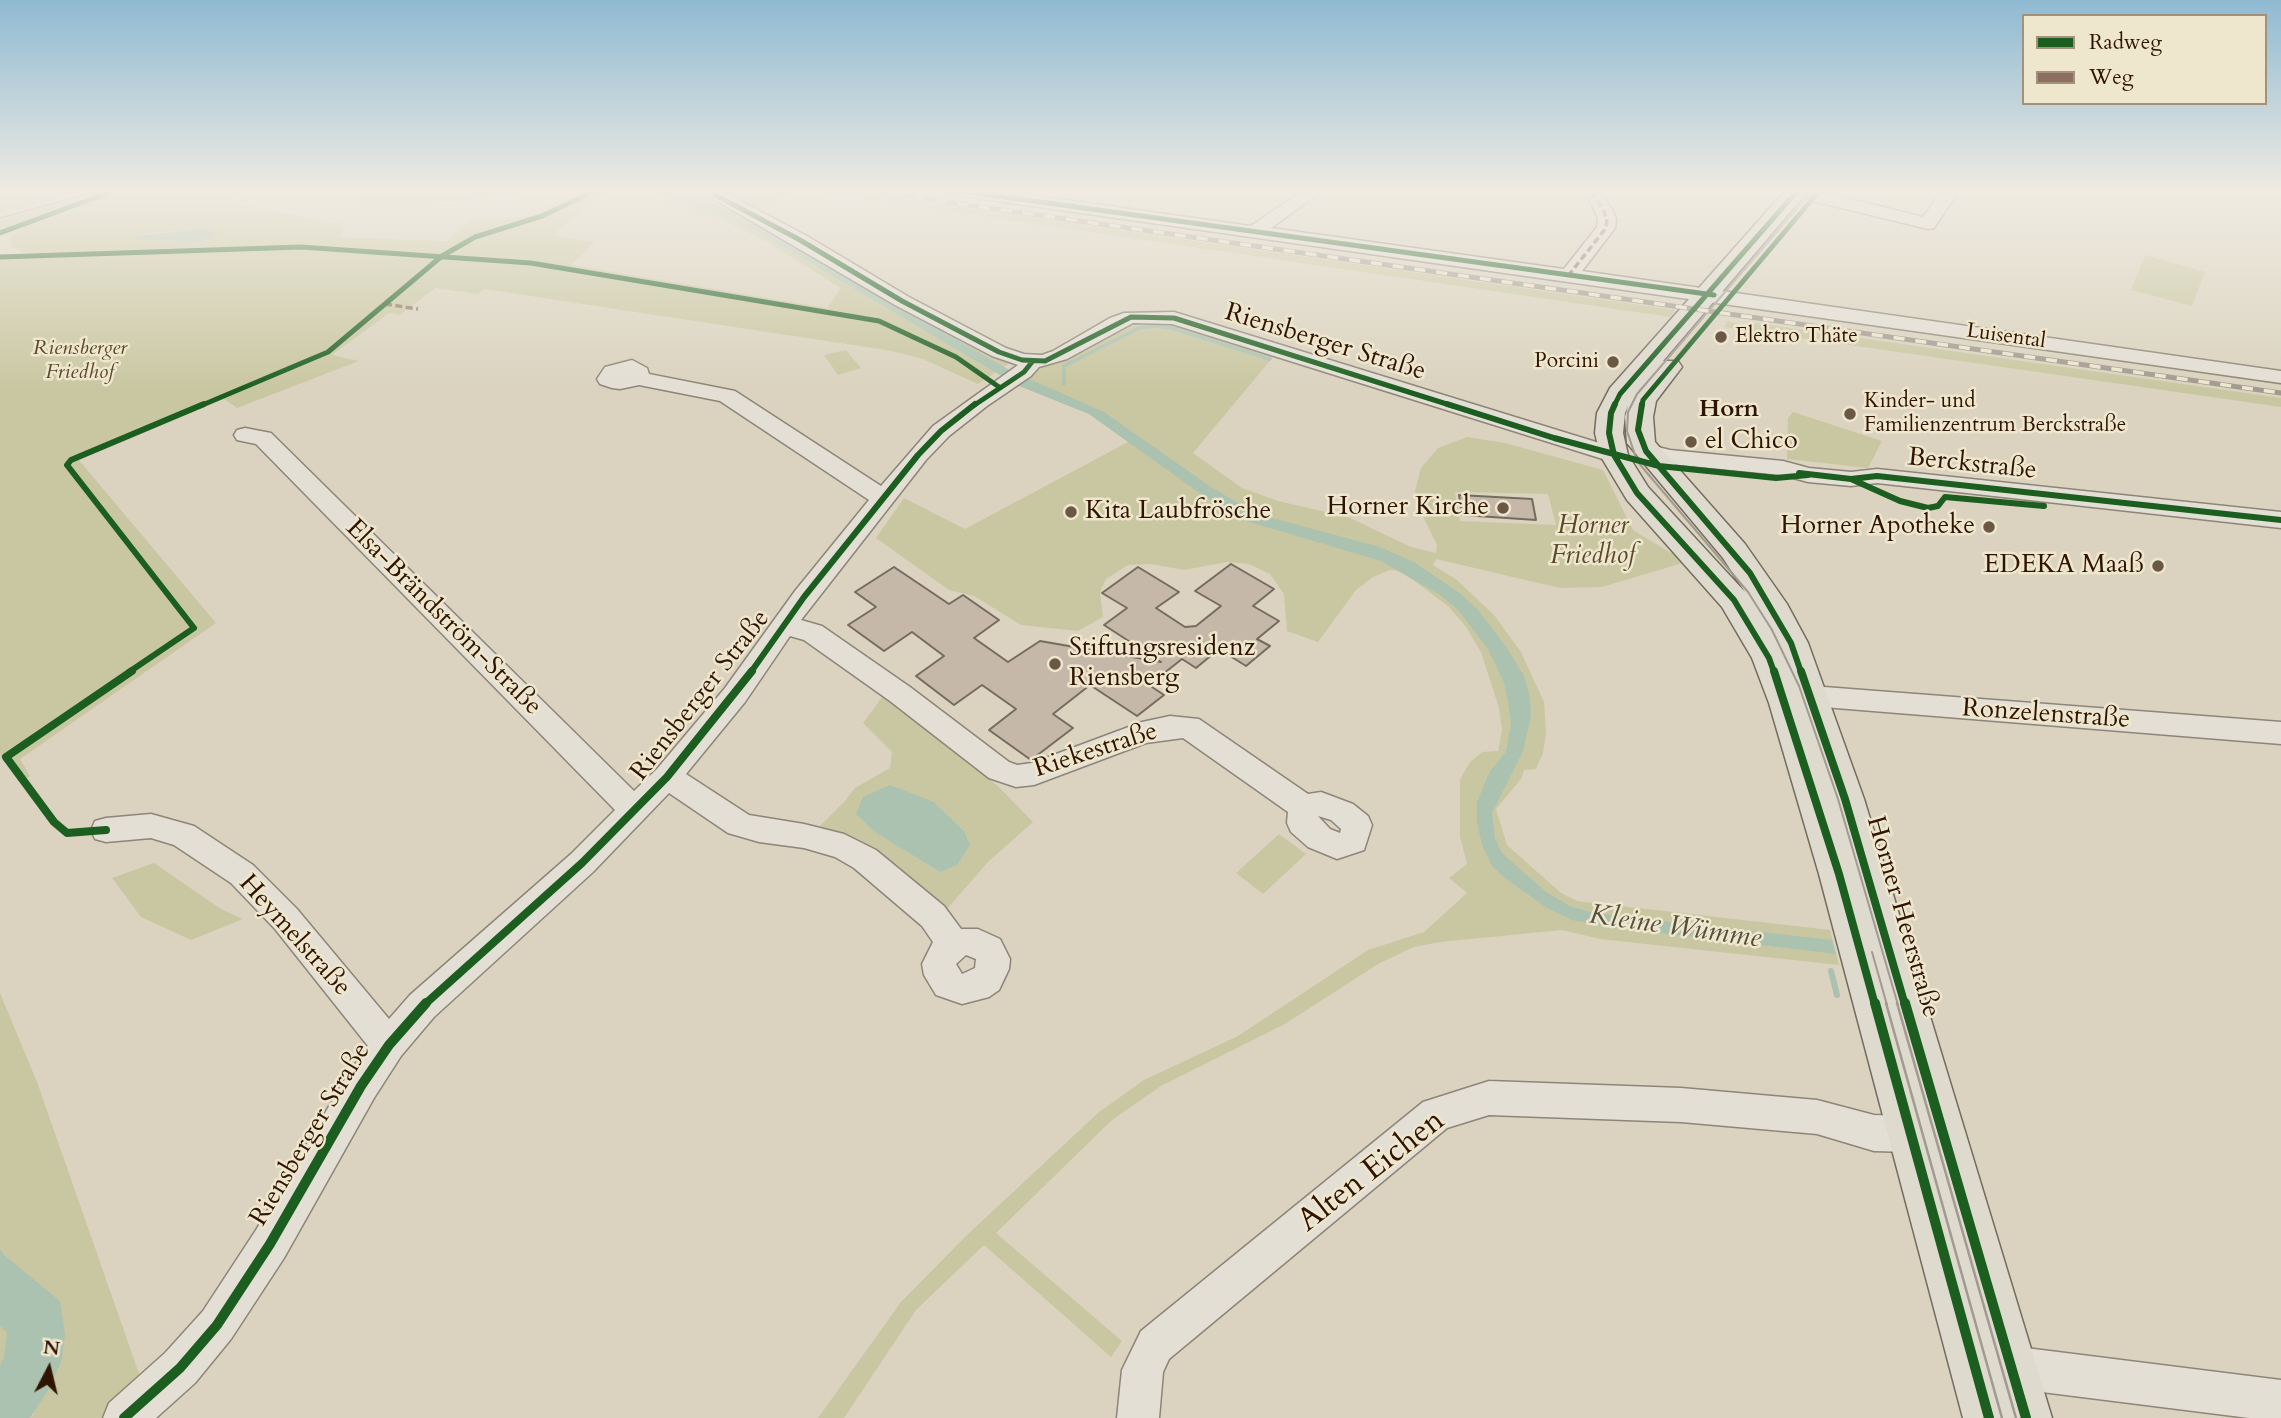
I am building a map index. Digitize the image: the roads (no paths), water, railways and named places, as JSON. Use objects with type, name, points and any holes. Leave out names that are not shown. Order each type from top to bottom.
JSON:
[{"type":"main road","points":[[1719,296],[1693,339],[1643,400],[1632,454],[1609,433],[1611,413],[1620,394],[1719,296],[1754,257]]},
{"type":"main road","name":"Horner Heerstraße","points":[[1632,454],[1734,551],[1775,612],[1811,696],[1845,799],[2026,1418]]},
{"type":"main road","name":"Horner Heerstraße","points":[[1632,454],[1637,493],[1734,600],[1769,658],[1786,703],[1839,874],[1989,1418]]},
{"type":"street","points":[[830,257],[999,352],[1022,372]]},
{"type":"street","name":"Luisental","points":[[1434,257],[2281,377]]},
{"type":"street","points":[[1568,276],[1583,257]]},
{"type":"street","name":"Riensberger Straße","points":[[124,1418],[180,1368],[216,1325],[270,1244],[361,1086],[388,1045],[422,1006],[582,863],[635,811],[667,777],[734,695],[784,625],[883,497],[941,431],[1022,372],[1060,355],[1117,321],[1130,317],[1174,318],[1553,438],[1632,454]]},
{"type":"street","points":[[637,378],[727,396],[883,497]]},
{"type":"street","name":"Elsa-Brändström-Straße","points":[[245,435],[263,439],[635,811]]},
{"type":"street","name":"Berckstraße","points":[[1632,454],[1776,478],[1808,475],[1851,480],[1877,476],[2281,520]]},
{"type":"street","name":"Riekestraße","points":[[784,625],[813,633],[901,694],[999,770],[1016,776],[1034,774],[1142,733],[1170,727],[1189,727],[1304,807]]},
{"type":"street","name":"Ronzelenstraße","points":[[1811,696],[2281,733]]},
{"type":"street","points":[[667,777],[739,824],[759,830],[804,836],[844,847],[855,853],[933,916],[954,945]]},
{"type":"street","name":"Heymelstraße","points":[[106,830],[151,826],[183,835],[242,874],[286,919],[388,1045]]},
{"type":"street","name":"Alten Eichen","points":[[1138,1418],[1143,1370],[1155,1345],[1436,1114],[1489,1098],[1681,1105],[1817,1118],[1874,1133],[1909,1134]]},
{"type":"street","points":[[2010,1367],[2281,1401]]},
{"type":"water","name":"Kleine Wümme","points":[[801,257],[814,257],[1011,371],[1104,412],[1211,487],[1243,506],[1265,516],[1380,547],[1414,562],[1461,594],[1478,610],[1507,648],[1524,676],[1530,697],[1531,716],[1523,751],[1492,813],[1495,839],[1502,853],[1546,892],[1570,906],[1594,913],[1832,940],[1836,954],[1603,926],[1572,920],[1547,908],[1492,866],[1482,845],[1477,822],[1477,802],[1490,771],[1506,752],[1511,723],[1504,683],[1488,649],[1458,610],[1440,595],[1381,561],[1243,520],[1201,494],[1089,414],[1017,385]]},
{"type":"water","points":[[890,785],[934,802],[964,831],[970,845],[957,865],[940,872],[876,833],[856,814],[863,797]]},
{"type":"water","points":[[0,1249],[60,1301],[65,1334],[62,1359],[49,1389],[30,1418],[0,1418],[0,1365],[4,1358],[7,1332],[0,1326]]},
{"type":"waterway","points":[[1064,384],[1064,366],[1139,328],[1155,326],[1172,328],[1270,359]]},
{"type":"waterway","points":[[1831,971],[1837,995]]},
{"type":"tram line","points":[[1755,257],[1637,394],[1628,412],[1627,431],[1637,461],[1748,592],[1772,630],[1799,686],[1838,799],[1898,1005]]},
{"type":"tram line","points":[[1872,952],[1887,1005]]},
{"type":"tram line","points":[[1886,1003],[2002,1418]]},
{"type":"tram line","points":[[1897,1003],[2016,1418]]},
{"type":"railway","points":[[1332,257],[2281,393]]},
{"type":"place","name":"Elektro Thäte","points":[[1721,337]]},
{"type":"place","name":"Porcini","points":[[1613,362]]},
{"type":"place","name":"Kinder- und Familienzentrum Berckstraße","points":[[1850,414]]},
{"type":"place","name":"el Chico","points":[[1691,442]]},
{"type":"place","name":"Horner Kirche","points":[[1503,508]]},
{"type":"place","name":"Kita Laubfrösche","points":[[1071,512]]},
{"type":"place","name":"Horner Apotheke","points":[[1989,527]]},
{"type":"place","name":"EDEKA Maaß","points":[[2158,566]]},
{"type":"place","name":"Stiftungsresidenz Riensberg","points":[[1055,664]]},
{"type":"district","name":"Horn","points":[[1729,410]]},
{"type":"park label","name":"Riensberger Friedhof","points":[[80,361]]},
{"type":"park label","name":"Horner Friedhof","points":[[1593,542]]}]
